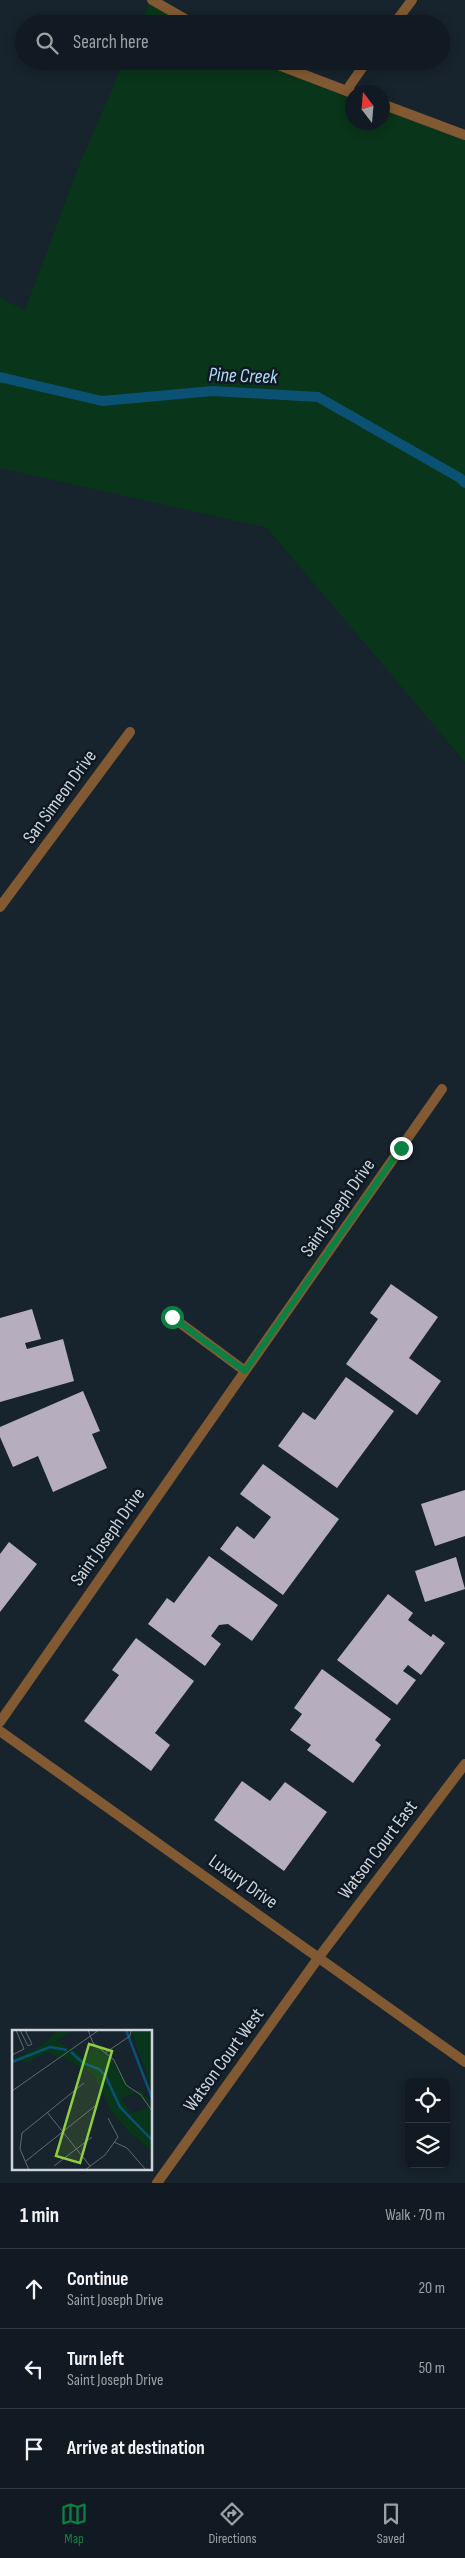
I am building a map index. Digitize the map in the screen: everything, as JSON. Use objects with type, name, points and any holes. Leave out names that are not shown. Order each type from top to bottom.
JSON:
[{"type":"street","points":[[152,0],[178,15]]},
{"type":"street","points":[[401,15],[412,0]]},
{"type":"street","points":[[292,70],[345,90]]},
{"type":"street","points":[[353,85],[362,70]]},
{"type":"street","points":[[390,107],[465,135]]},
{"type":"street","name":"San Simeon Drive","points":[[0,907],[130,732]]},
{"type":"street","name":"Saint Joseph Drive","points":[[0,1722],[442,1089]]},
{"type":"street","points":[[172,1317],[245,1371]]},
{"type":"street","name":"Luxury Drive","points":[[0,1731],[465,2062]]},
{"type":"street","name":"Watson Court East","points":[[319,1957],[465,1764]]},
{"type":"street","name":"Watson Court West","points":[[157,2183],[319,1957]]},
{"type":"green space","points":[[151,0],[178,15],[144,15]]},
{"type":"green space","points":[[120,70],[292,70],[345,90],[345,130],[390,130],[390,107],[465,135],[465,762],[267,528],[0,468],[0,298],[25,310],[78,168]]},
{"type":"building","points":[[391,1284],[438,1317],[409,1358],[441,1381],[417,1415],[346,1364],[378,1319],[370,1313]]},
{"type":"building","points":[[32,1309],[41,1339],[25,1343],[27,1349],[63,1339],[74,1381],[0,1402],[0,1318]]},
{"type":"building","points":[[346,1377],[394,1411],[337,1488],[278,1446],[303,1412],[315,1420]]},
{"type":"building","points":[[83,1391],[100,1431],[92,1434],[107,1468],[53,1492],[38,1456],[13,1467],[0,1437],[0,1427]]},
{"type":"building","points":[[263,1464],[339,1519],[283,1595],[220,1549],[237,1526],[254,1539],[271,1517],[240,1494]]},
{"type":"building","points":[[465,1490],[465,1536],[435,1546],[421,1504]]},
{"type":"building","points":[[9,1542],[37,1564],[0,1612],[0,1554]]},
{"type":"building","points":[[209,1556],[278,1605],[252,1641],[228,1624],[219,1625],[211,1636],[221,1644],[205,1666],[148,1624],[167,1598],[174,1603]]},
{"type":"building","points":[[456,1557],[465,1589],[425,1602],[415,1571]]},
{"type":"building","points":[[388,1594],[413,1613],[408,1620],[431,1637],[433,1634],[445,1643],[421,1675],[408,1665],[403,1671],[416,1680],[397,1705],[337,1660]]},
{"type":"building","points":[[136,1638],[194,1681],[155,1733],[170,1745],[151,1771],[84,1721],[119,1675],[112,1670]]},
{"type":"building","points":[[322,1669],[391,1719],[375,1740],[381,1745],[353,1783],[307,1750],[311,1745],[290,1730],[302,1714],[294,1708]]},
{"type":"building","points":[[242,1781],[270,1801],[285,1782],[327,1812],[284,1871],[214,1820]]},
{"type":"waterway","name":"Pine Creek","points":[[0,377],[102,401],[213,391],[318,397],[460,478],[465,483]]},
{"type":"route","points":[[172,1317],[245,1371],[401,1148]]}]
